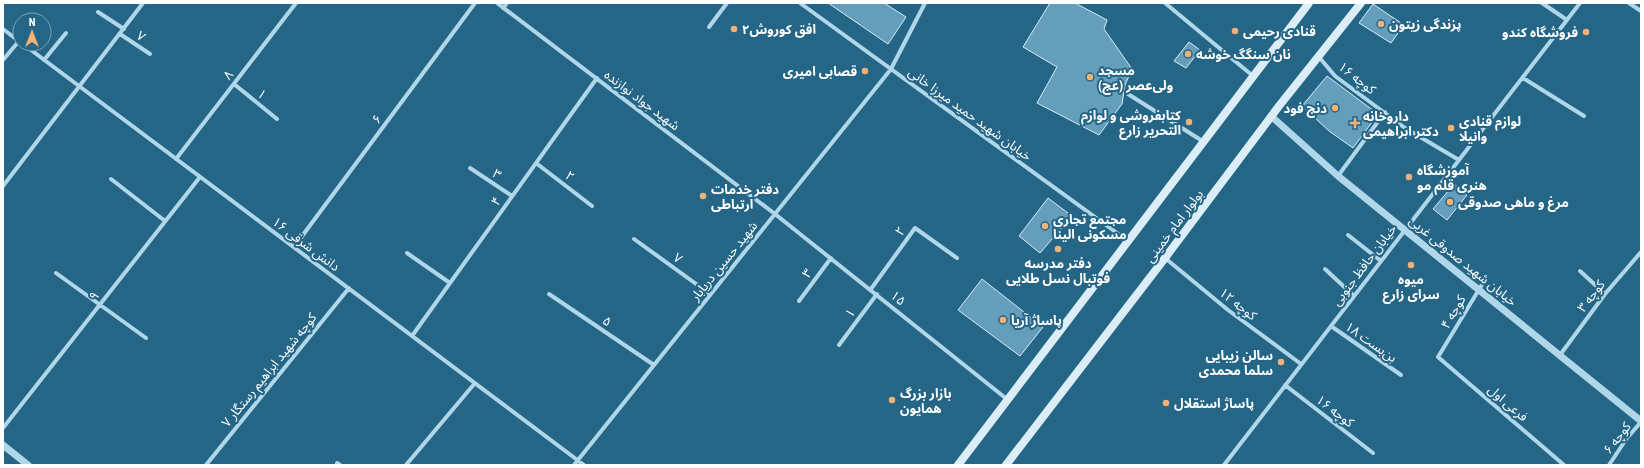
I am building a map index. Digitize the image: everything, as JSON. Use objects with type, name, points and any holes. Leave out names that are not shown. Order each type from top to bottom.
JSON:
[{"type":"main road","name":"بولوار امام خمینی","points":[[958,465],[1310,3]]},
{"type":"main road","name":"بولوار امام خمینی","points":[[1006,465],[1165,258],[1271,116],[1361,3]]},
{"type":"street","points":[[3,186],[143,3]]},
{"type":"street","name":"۸","points":[[176,159],[296,3]]},
{"type":"street","name":"۶","points":[[294,248],[475,3]]},
{"type":"street","name":"شهید جواد نوازنده","points":[[497,3],[775,214]]},
{"type":"street","points":[[503,8],[507,3]]},
{"type":"street","points":[[709,27],[727,3]]},
{"type":"street","name":"خیابان شهید حمید میرزا خانی","points":[[800,3],[1128,242]]},
{"type":"street","points":[[891,69],[925,3]]},
{"type":"street","points":[[1165,3],[1253,77]]},
{"type":"street","points":[[1542,3],[1567,20]]},
{"type":"street","name":"خیابان حافظ جنوبی","points":[[1224,465],[1580,3]]},
{"type":"street","points":[[1629,3],[1641,11]]},
{"type":"street","points":[[98,12],[124,29]]},
{"type":"street","name":"دانش شرقی ۱۶","points":[[3,29],[12,36]]},
{"type":"street","points":[[44,60],[66,33]]},
{"type":"street","name":"۷","points":[[120,34],[150,54]]},
{"type":"street","points":[[3,60],[12,51]]},
{"type":"street","name":"دانش شرقی ۱۶","points":[[34,52],[584,465]]},
{"type":"street","name":"کوچه ۱۶","points":[[1319,57],[1336,76],[1405,128],[1459,160]]},
{"type":"street","name":"شهید حسین دریابار","points":[[574,465],[891,69]]},
{"type":"street","name":"۴","points":[[412,336],[597,78]]},
{"type":"street","points":[[1523,78],[1584,116]]},
{"type":"street","name":"۱","points":[[234,84],[277,119]]},
{"type":"street","points":[[1128,94],[1204,142]]},
{"type":"street","points":[[1338,176],[1385,112]]},
{"type":"street","name":"خیابان شهید صدوقی غربی","points":[[1271,116],[1338,176],[1641,422]]},
{"type":"street","name":"۲","points":[[536,163],[592,206]]},
{"type":"street","name":"۳","points":[[470,168],[512,196]]},
{"type":"street","name":"۹","points":[[3,428],[200,177]]},
{"type":"street","points":[[111,180],[165,221]]},
{"type":"street","name":"۱۵","points":[[775,214],[871,289],[1008,400]]},
{"type":"street","name":"۲","points":[[871,289],[915,228],[958,258]]},
{"type":"street","points":[[1348,235],[1381,261]]},
{"type":"street","name":"۷","points":[[634,239],[710,294]]},
{"type":"street","points":[[407,252],[450,283]]},
{"type":"street","name":"کوچه ۳","points":[[1560,355],[1605,294],[1641,252]]},
{"type":"street","name":"۳","points":[[799,301],[831,258]]},
{"type":"street","name":"کوچه ۱۲","points":[[1165,258],[1228,310],[1301,364]]},
{"type":"street","points":[[1325,270],[1354,296]]},
{"type":"street","points":[[1580,271],[1605,294]]},
{"type":"street","points":[[56,273],[100,303],[146,338]]},
{"type":"street","name":"کوچه ۴","points":[[1438,357],[1486,278]]},
{"type":"street","name":"کوچه شهید ابراهیم رستگار ۷","points":[[206,465],[349,288]]},
{"type":"street","name":"۵","points":[[549,294],[654,365]]},
{"type":"street","name":"۱","points":[[839,345],[877,294]]},
{"type":"street","name":"بن‌بست ۱۸","points":[[1330,326],[1401,375]]},
{"type":"street","name":"فرعی اول","points":[[1438,357],[1564,465]]},
{"type":"street","points":[[406,465],[475,383]]},
{"type":"street","name":"کوچه ۱۶","points":[[1285,385],[1373,453]]},
{"type":"street","name":"کوچه ۶","points":[[1609,465],[1627,438],[1641,422]]},
{"type":"street","points":[[3,445],[28,465]]},
{"type":"building","points":[[828,3],[884,3],[906,17],[888,44]]},
{"type":"building","name":"مسجد ولی‌عصر (عج)","points":[[1050,3],[1075,3],[1107,20],[1104,29],[1132,69],[1125,85],[1122,104],[1099,135],[1037,103],[1057,67],[1023,47]]},
{"type":"building","name":"پزندگی زیتون","points":[[1373,4],[1404,25],[1391,43],[1359,23]]},
{"type":"building","name":"نان سنگگ خوشه","points":[[1189,42],[1200,50],[1186,68],[1174,61]]},
{"type":"building","points":[[1327,76],[1378,114],[1353,148],[1329,131],[1302,106]]},
{"type":"building","name":"مرغ و ماهی صدوقی","points":[[1454,184],[1467,195],[1447,220],[1433,209]]},
{"type":"building","name":"مجتمع تجاری مسکونی الینا","points":[[1048,198],[1072,216],[1040,253],[1019,236]]},
{"type":"building","name":"پاساژ آریا","points":[[982,279],[1043,327],[1020,356],[958,310]]},
{"type":"place","name":"پزندگی زیتون","points":[[1381,24]]},
{"type":"place","name":"افق کوروش۲","points":[[734,29]]},
{"type":"place","name":"قنادی رحیمی","points":[[1235,31]]},
{"type":"place","name":"فروشگاه کندو","points":[[1586,32]]},
{"type":"place","name":"نان سنگگ خوشه","points":[[1188,54]]},
{"type":"place","name":"قصابی امیری","points":[[865,71]]},
{"type":"place","name":"مسجد ولی‌عصر (عج)","points":[[1090,77]]},
{"type":"place","name":"دنج فود","points":[[1335,108]]},
{"type":"place","name":"کتابفروشی و لوازم التحریر زارع","points":[[1189,122]]},
{"type":"place","name":"داروخانه دکتر ابراهیمی","points":[[1355,123]]},
{"type":"place","name":"لوازم قنادی وانیلا","points":[[1451,128]]},
{"type":"place","name":"آموزشگاه هنری قلم مو","points":[[1409,177]]},
{"type":"place","name":"دفتر خدمات ارتباطی","points":[[703,196]]},
{"type":"place","name":"مرغ و ماهی صدوقی","points":[[1450,202]]},
{"type":"place","name":"مجتمع تجاری مسکونی الینا","points":[[1045,226]]},
{"type":"place","name":"دفتر مدرسه فوتبال نسل طلایی","points":[[1058,249]]},
{"type":"place","name":"میوه سرای زارع","points":[[1411,265]]},
{"type":"place","name":"پاساژ آریا","points":[[1003,320]]},
{"type":"place","name":"سالن زیبایی سلما محمدی","points":[[1281,362]]},
{"type":"place","name":"بازار بزرگ همایون","points":[[892,400]]},
{"type":"place","name":"پاساژ استقلال","points":[[1166,403]]}]
